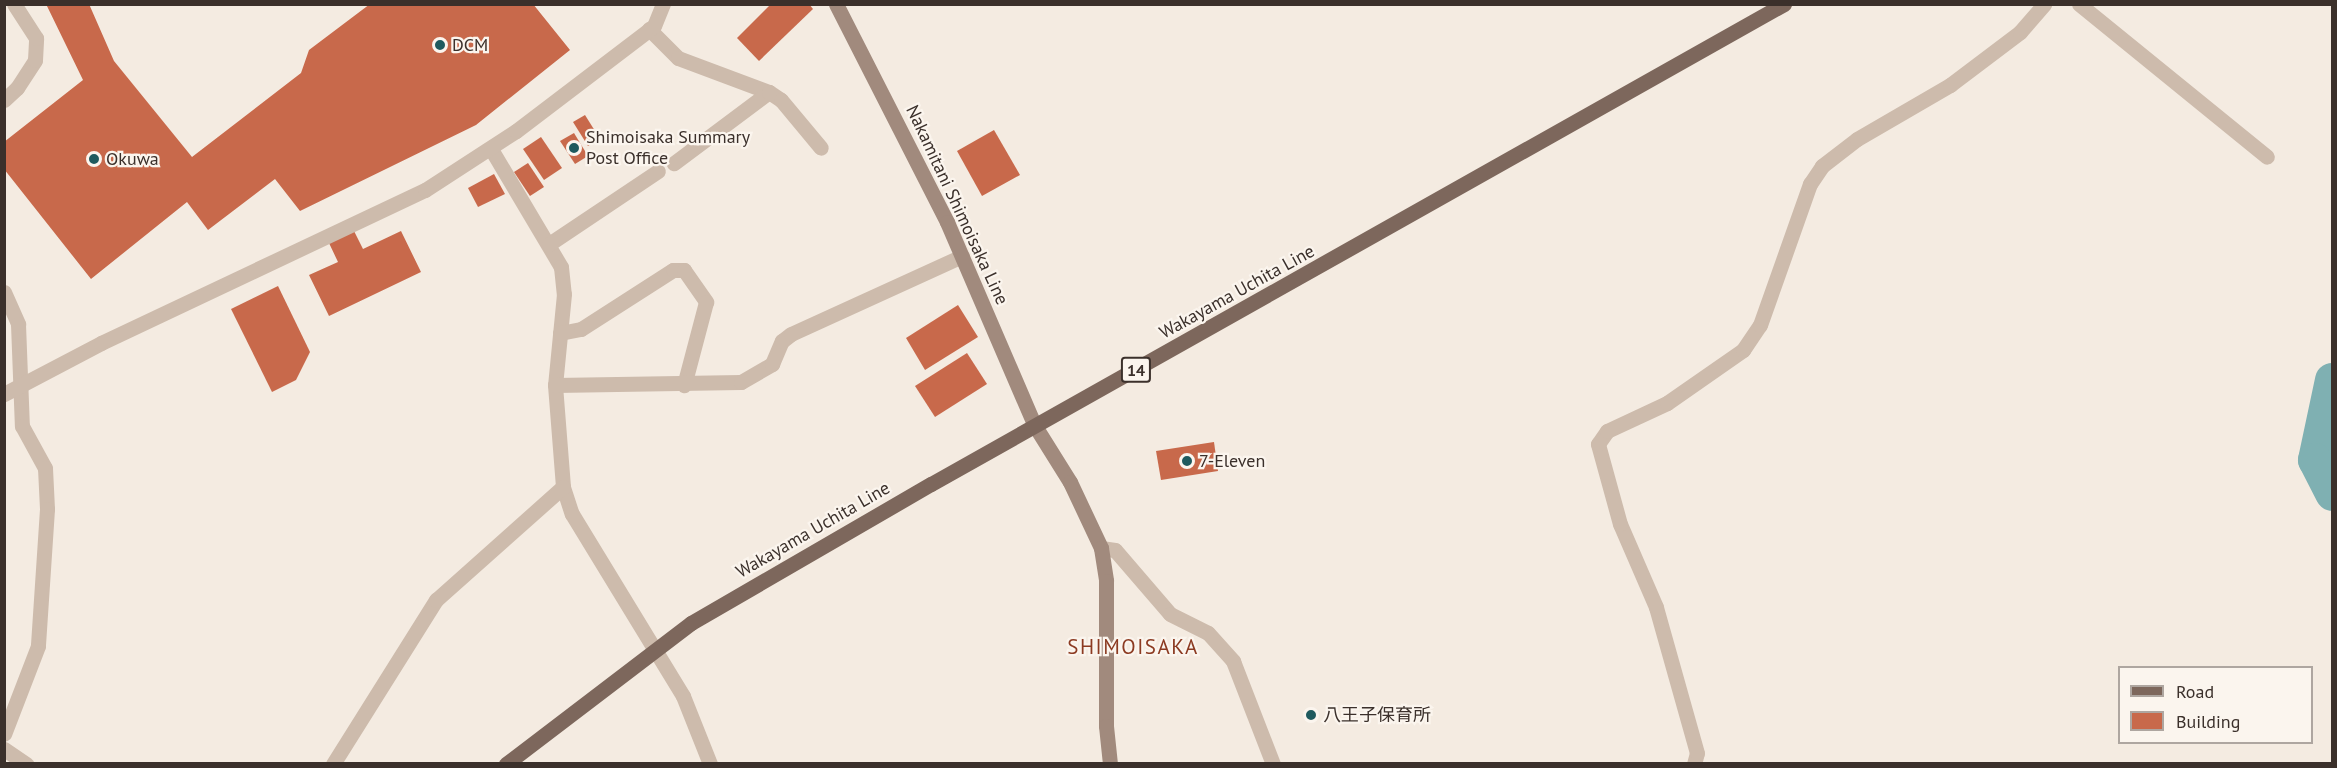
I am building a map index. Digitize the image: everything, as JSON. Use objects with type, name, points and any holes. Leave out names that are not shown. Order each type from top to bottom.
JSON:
[{"type":"main road","name":"Nakamitani Shimoisaka Line","points":[[836,4],[962,256],[1035,426],[1070,482],[1101,548],[1106,581],[1106,726],[1110,764]]},
{"type":"main road","name":"Wakayama Uchita Line","points":[[506,764],[691,623],[1035,426],[1784,4]]},
{"type":"street","points":[[4,100],[35,60],[36,38],[14,4]]},
{"type":"street","points":[[4,394],[101,343],[425,190],[491,148],[649,29],[663,4]]},
{"type":"street","points":[[1694,764],[1697,753],[1656,607],[1620,524],[1598,444],[1607,431],[1667,403],[1743,350],[1760,325],[1810,184],[1822,166],[1857,139],[1950,85],[2020,32],[2044,4]]},
{"type":"street","points":[[2079,4],[2266,157]]},
{"type":"street","points":[[649,29],[678,58],[769,92],[781,100],[820,148]]},
{"type":"street","points":[[674,163],[769,92]]},
{"type":"street","points":[[491,148],[549,244],[562,276],[555,386],[563,487],[572,514],[653,652],[683,696],[710,764]]},
{"type":"street","points":[[549,244],[658,171]]},
{"type":"street","points":[[555,386],[741,382],[772,364],[782,341],[792,334],[962,256]]},
{"type":"street","points":[[560,333],[581,329],[674,270],[684,270],[706,302],[684,385]]},
{"type":"street","points":[[4,292],[18,324],[22,426],[45,468],[47,509],[38,646],[4,734]]},
{"type":"street","points":[[333,764],[436,600],[563,487]]},
{"type":"street","points":[[1101,548],[1115,550],[1170,614],[1208,633],[1233,661],[1273,764]]},
{"type":"street","points":[[4,749],[26,764]]},
{"type":"building","points":[[46,4],[89,4],[114,61],[192,157],[301,73],[309,50],[370,4],[533,4],[570,50],[476,125],[300,211],[275,179],[208,230],[187,202],[91,279],[4,169],[4,142],[83,80]]},
{"type":"building","points":[[771,4],[809,4],[813,9],[759,61],[737,38]]},
{"type":"building","points":[[585,115],[600,139],[588,146],[573,122]]},
{"type":"building","points":[[994,130],[1020,175],[982,196],[957,151]]},
{"type":"building","points":[[574,133],[588,156],[575,164],[560,141]]},
{"type":"building","points":[[541,137],[562,168],[544,180],[523,149]]},
{"type":"building","points":[[528,163],[544,187],[530,196],[514,172]]},
{"type":"building","points":[[494,174],[505,194],[478,207],[468,188]]},
{"type":"building","points":[[354,231],[363,249],[401,231],[421,272],[329,316],[309,275],[338,262],[329,243]]},
{"type":"building","points":[[278,286],[310,352],[296,380],[272,392],[231,309]]},
{"type":"building","points":[[958,305],[978,337],[925,370],[906,338]]},
{"type":"building","points":[[967,353],[987,384],[935,417],[915,386]]},
{"type":"building","name":"7-Eleven","points":[[1214,442],[1218,471],[1161,480],[1156,451]]},
{"type":"waterway","points":[[2332,380],[2315,460],[2332,494]]},
{"type":"place","name":"DCM","points":[[440,45]]},
{"type":"place","name":"Shimoisaka Summary Post Office","points":[[574,148]]},
{"type":"place","name":"Okuwa","points":[[94,159]]},
{"type":"place","name":"7-Eleven","points":[[1187,461]]},
{"type":"place","name":"八王子保育所","points":[[1311,715]]},
{"type":"district","name":"SHIMOISAKA","points":[[1133,647]]}]
